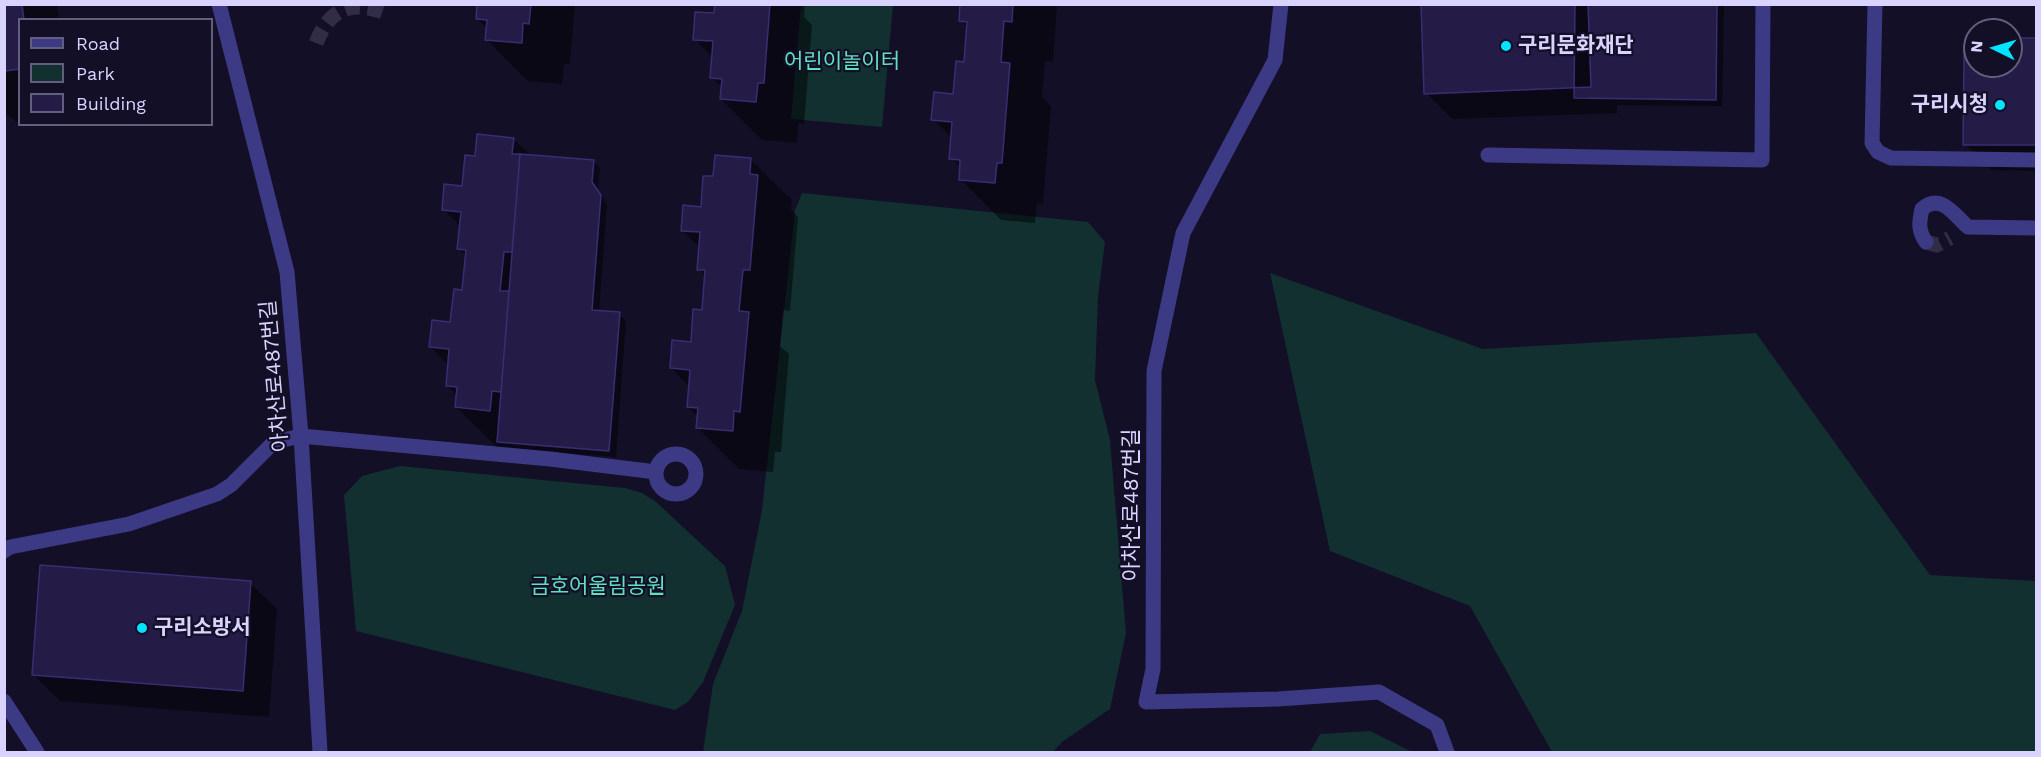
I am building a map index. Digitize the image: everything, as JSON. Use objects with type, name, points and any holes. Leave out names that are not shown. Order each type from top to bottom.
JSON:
[{"type":"street","name":"아차산로487번길","points":[[219,4],[287,272],[301,436],[320,753]]},
{"type":"street","name":"아차산로487번길","points":[[1281,4],[1275,60],[1183,233],[1154,371],[1153,669],[1146,702],[1278,699],[1379,692],[1437,725],[1447,753]]},
{"type":"street","points":[[1488,155],[1762,160],[1763,4]]},
{"type":"street","points":[[1875,4],[1872,143],[1878,152],[1891,158],[2037,160]]},
{"type":"street","points":[[1926,242],[1920,234],[1920,218],[1922,209],[1933,203],[1945,205],[1953,210],[1968,227],[2037,228]]},
{"type":"street","points":[[4,551],[10,547],[129,524],[217,494],[231,485],[274,442],[301,436],[550,459],[656,472]]},
{"type":"street","points":[[4,701],[37,753]]},
{"type":"green space","name":"어린이놀이터","points":[[801,5],[893,5],[882,127],[791,119]]},
{"type":"green space","points":[[802,193],[1088,222],[1105,242],[1098,296],[1095,380],[1110,440],[1126,633],[1110,709],[1062,742],[1053,752],[703,752],[713,684],[742,611],[762,510],[795,210]]},
{"type":"green space","points":[[1270,273],[1483,349],[1756,333],[1930,575],[2036,581],[2036,752],[1552,752],[1470,606],[1330,551]]},
{"type":"green space","name":"금호어울림공원","points":[[400,466],[625,488],[642,493],[655,501],[725,566],[735,605],[703,682],[688,702],[675,710],[356,631],[344,495],[362,476]]},
{"type":"green space","points":[[1370,731],[1412,752],[1310,752],[1320,734]]},
{"type":"building","points":[[4,4],[22,4],[24,18],[18,18],[18,69],[4,71]]},
{"type":"building","points":[[477,4],[531,4],[529,24],[523,23],[522,43],[485,40],[487,20],[476,19]]},
{"type":"building","points":[[715,4],[770,4],[764,83],[758,83],[756,102],[720,99],[722,79],[710,78],[713,41],[693,40],[695,12],[714,13]]},
{"type":"building","points":[[960,4],[1013,4],[1012,22],[1004,21],[1001,62],[1010,63],[1002,163],[997,163],[995,183],[959,180],[960,160],[949,159],[952,122],[931,120],[934,92],[953,94],[956,61],[964,62],[967,22],[959,21]]},
{"type":"building","name":"구리문화재단","points":[[1421,4],[1588,4],[1591,87],[1424,94]]},
{"type":"building","points":[[1575,4],[1717,4],[1716,100],[1574,98]]},
{"type":"building","name":"구리시청","points":[[2023,38],[2036,38],[2036,145],[1963,145],[1964,78],[2023,78]]},
{"type":"building","points":[[477,134],[514,138],[512,154],[520,154],[512,252],[504,252],[500,291],[509,291],[501,392],[492,391],[490,411],[455,407],[457,387],[446,386],[449,349],[429,347],[432,320],[450,322],[454,289],[462,290],[466,250],[457,249],[461,212],[442,210],[444,184],[462,186],[465,155],[475,156]]},
{"type":"building","points":[[520,154],[594,160],[592,182],[601,195],[592,310],[620,312],[609,451],[497,442]]},
{"type":"building","points":[[715,155],[751,158],[750,174],[758,175],[750,270],[743,270],[739,311],[749,312],[740,412],[734,411],[733,431],[696,428],[698,408],[687,407],[690,370],[670,368],[672,340],[691,342],[693,309],[702,310],[705,270],[697,270],[700,232],[681,231],[683,205],[701,207],[703,176],[713,176]]},
{"type":"building","name":"구리소방서","points":[[40,565],[251,581],[243,691],[32,675]]},
{"type":"tunnel","points":[[316,43],[327,23],[342,11],[360,7],[383,12]]},
{"type":"tunnel","points":[[1926,242],[1937,245],[1950,238]]},
{"type":"place","name":"구리문화재단","points":[[1506,46]]},
{"type":"place","name":"구리시청","points":[[2000,105]]},
{"type":"place","name":"구리소방서","points":[[142,628]]}]
